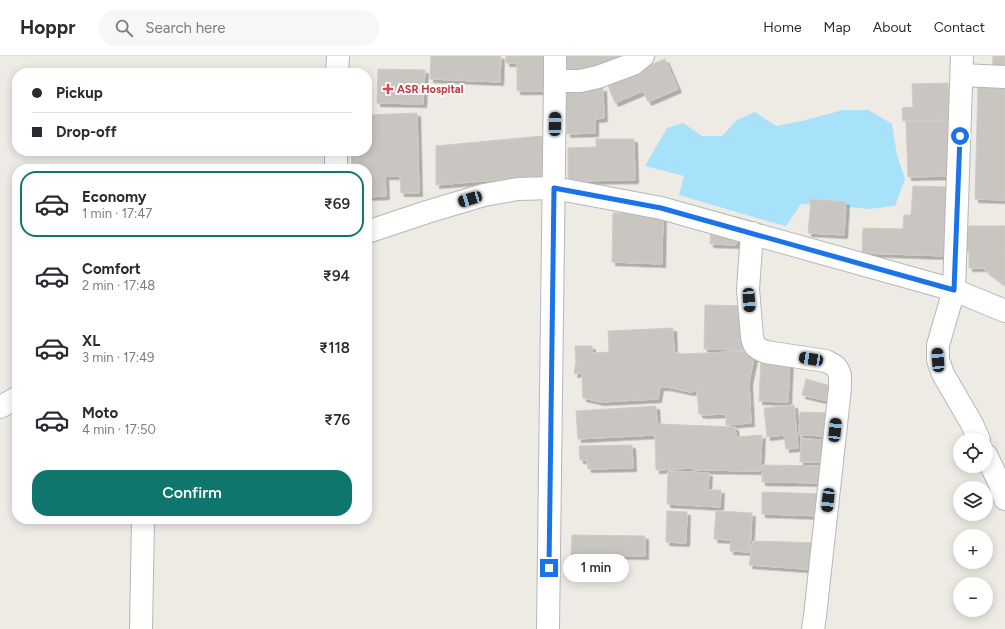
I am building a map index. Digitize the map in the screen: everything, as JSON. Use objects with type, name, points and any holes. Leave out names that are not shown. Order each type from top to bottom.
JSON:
[{"type":"street","points":[[338,56],[338,68]]},
{"type":"street","points":[[548,629],[556,82],[555,56]]},
{"type":"street","points":[[556,82],[580,81],[598,77],[632,64],[643,56]]},
{"type":"street","points":[[976,433],[943,374],[938,360],[938,345],[954,290],[962,65],[1005,77]]},
{"type":"street","points":[[372,230],[426,212],[484,195],[518,189],[554,188],[661,208],[954,290],[1005,311]]},
{"type":"street","points":[[752,233],[748,289],[753,344],[757,348],[766,352],[826,361],[835,366],[840,376],[840,388],[813,629]]},
{"type":"street","points":[[0,407],[12,401]]},
{"type":"street","points":[[993,470],[1005,499]]},
{"type":"street","points":[[141,629],[143,524]]},
{"type":"water","points":[[843,110],[868,110],[892,124],[897,155],[905,179],[895,206],[869,209],[801,204],[786,226],[679,195],[684,176],[645,166],[667,128],[683,123],[702,136],[722,136],[737,120],[755,112],[776,126]]},
{"type":"building","points":[[431,56],[501,56],[500,82],[430,79]]},
{"type":"building","points":[[506,56],[545,56],[545,91],[517,91],[517,63],[506,63]]},
{"type":"building","points":[[563,56],[636,56],[564,76]]},
{"type":"building","points":[[993,56],[1005,56],[1005,72],[992,71]]},
{"type":"building","points":[[665,59],[678,89],[648,102],[643,91],[615,103],[607,83]]},
{"type":"building","points":[[378,69],[425,70],[423,104],[377,103]]},
{"type":"building","points":[[948,83],[949,120],[903,121],[902,108],[913,107],[912,84]]},
{"type":"building","points":[[978,83],[1005,83],[1005,200],[975,199]]},
{"type":"building","points":[[603,88],[604,118],[595,119],[595,133],[567,134],[565,90]]},
{"type":"building","points":[[417,113],[419,193],[401,193],[400,176],[385,176],[386,196],[372,197],[372,164],[352,164],[351,156],[372,156],[372,115]]},
{"type":"building","points":[[949,121],[952,176],[908,177],[906,122]]},
{"type":"building","points":[[542,136],[544,176],[436,185],[436,146]]},
{"type":"building","points":[[596,139],[634,139],[635,180],[568,181],[568,148],[596,147]]},
{"type":"building","points":[[913,186],[948,187],[945,256],[862,253],[863,228],[903,229],[904,215],[911,215]]},
{"type":"building","points":[[811,199],[846,202],[844,235],[808,233]]},
{"type":"building","points":[[613,213],[663,214],[662,264],[612,262]]},
{"type":"building","points":[[711,226],[740,233],[736,245],[710,244]]},
{"type":"building","points":[[963,226],[1005,226],[1005,285],[985,270],[985,268],[969,268],[969,251],[963,247]]},
{"type":"building","points":[[705,305],[745,306],[744,350],[704,349]]},
{"type":"building","points":[[673,328],[674,352],[682,354],[755,351],[749,382],[751,423],[726,425],[726,414],[699,414],[697,391],[690,392],[660,387],[658,399],[601,402],[583,398],[582,373],[574,374],[576,362],[575,346],[592,346],[592,353],[609,352],[608,331]]},
{"type":"building","points":[[761,357],[790,358],[788,402],[759,401]]},
{"type":"building","points":[[806,379],[831,386],[827,401],[802,395]]},
{"type":"building","points":[[794,405],[798,448],[786,449],[784,435],[767,437],[764,408]]},
{"type":"building","points":[[656,406],[657,424],[735,427],[736,437],[762,435],[760,471],[693,470],[693,468],[656,470],[655,435],[578,439],[576,411]]},
{"type":"building","points":[[800,412],[831,413],[830,436],[799,435]]},
{"type":"building","points":[[801,439],[828,440],[828,462],[800,462]]},
{"type":"building","points":[[632,445],[633,468],[588,469],[587,460],[580,460],[579,446]]},
{"type":"building","points":[[762,465],[829,466],[828,483],[762,482]]},
{"type":"building","points":[[668,471],[709,473],[708,490],[721,490],[720,507],[667,504]]},
{"type":"building","points":[[762,492],[825,494],[824,516],[762,514]]},
{"type":"building","points":[[667,511],[687,512],[686,543],[666,542]]},
{"type":"building","points":[[716,511],[752,513],[750,552],[730,551],[731,540],[714,539]]},
{"type":"building","points":[[572,535],[645,536],[645,556],[571,555]]},
{"type":"building","points":[[753,541],[820,543],[818,570],[749,565]]},
{"type":"place","name":"ASR Hospital","points":[[388,89]]},
{"type":"route","points":[[549,568],[554,188],[661,208],[954,290],[960,136]]}]
